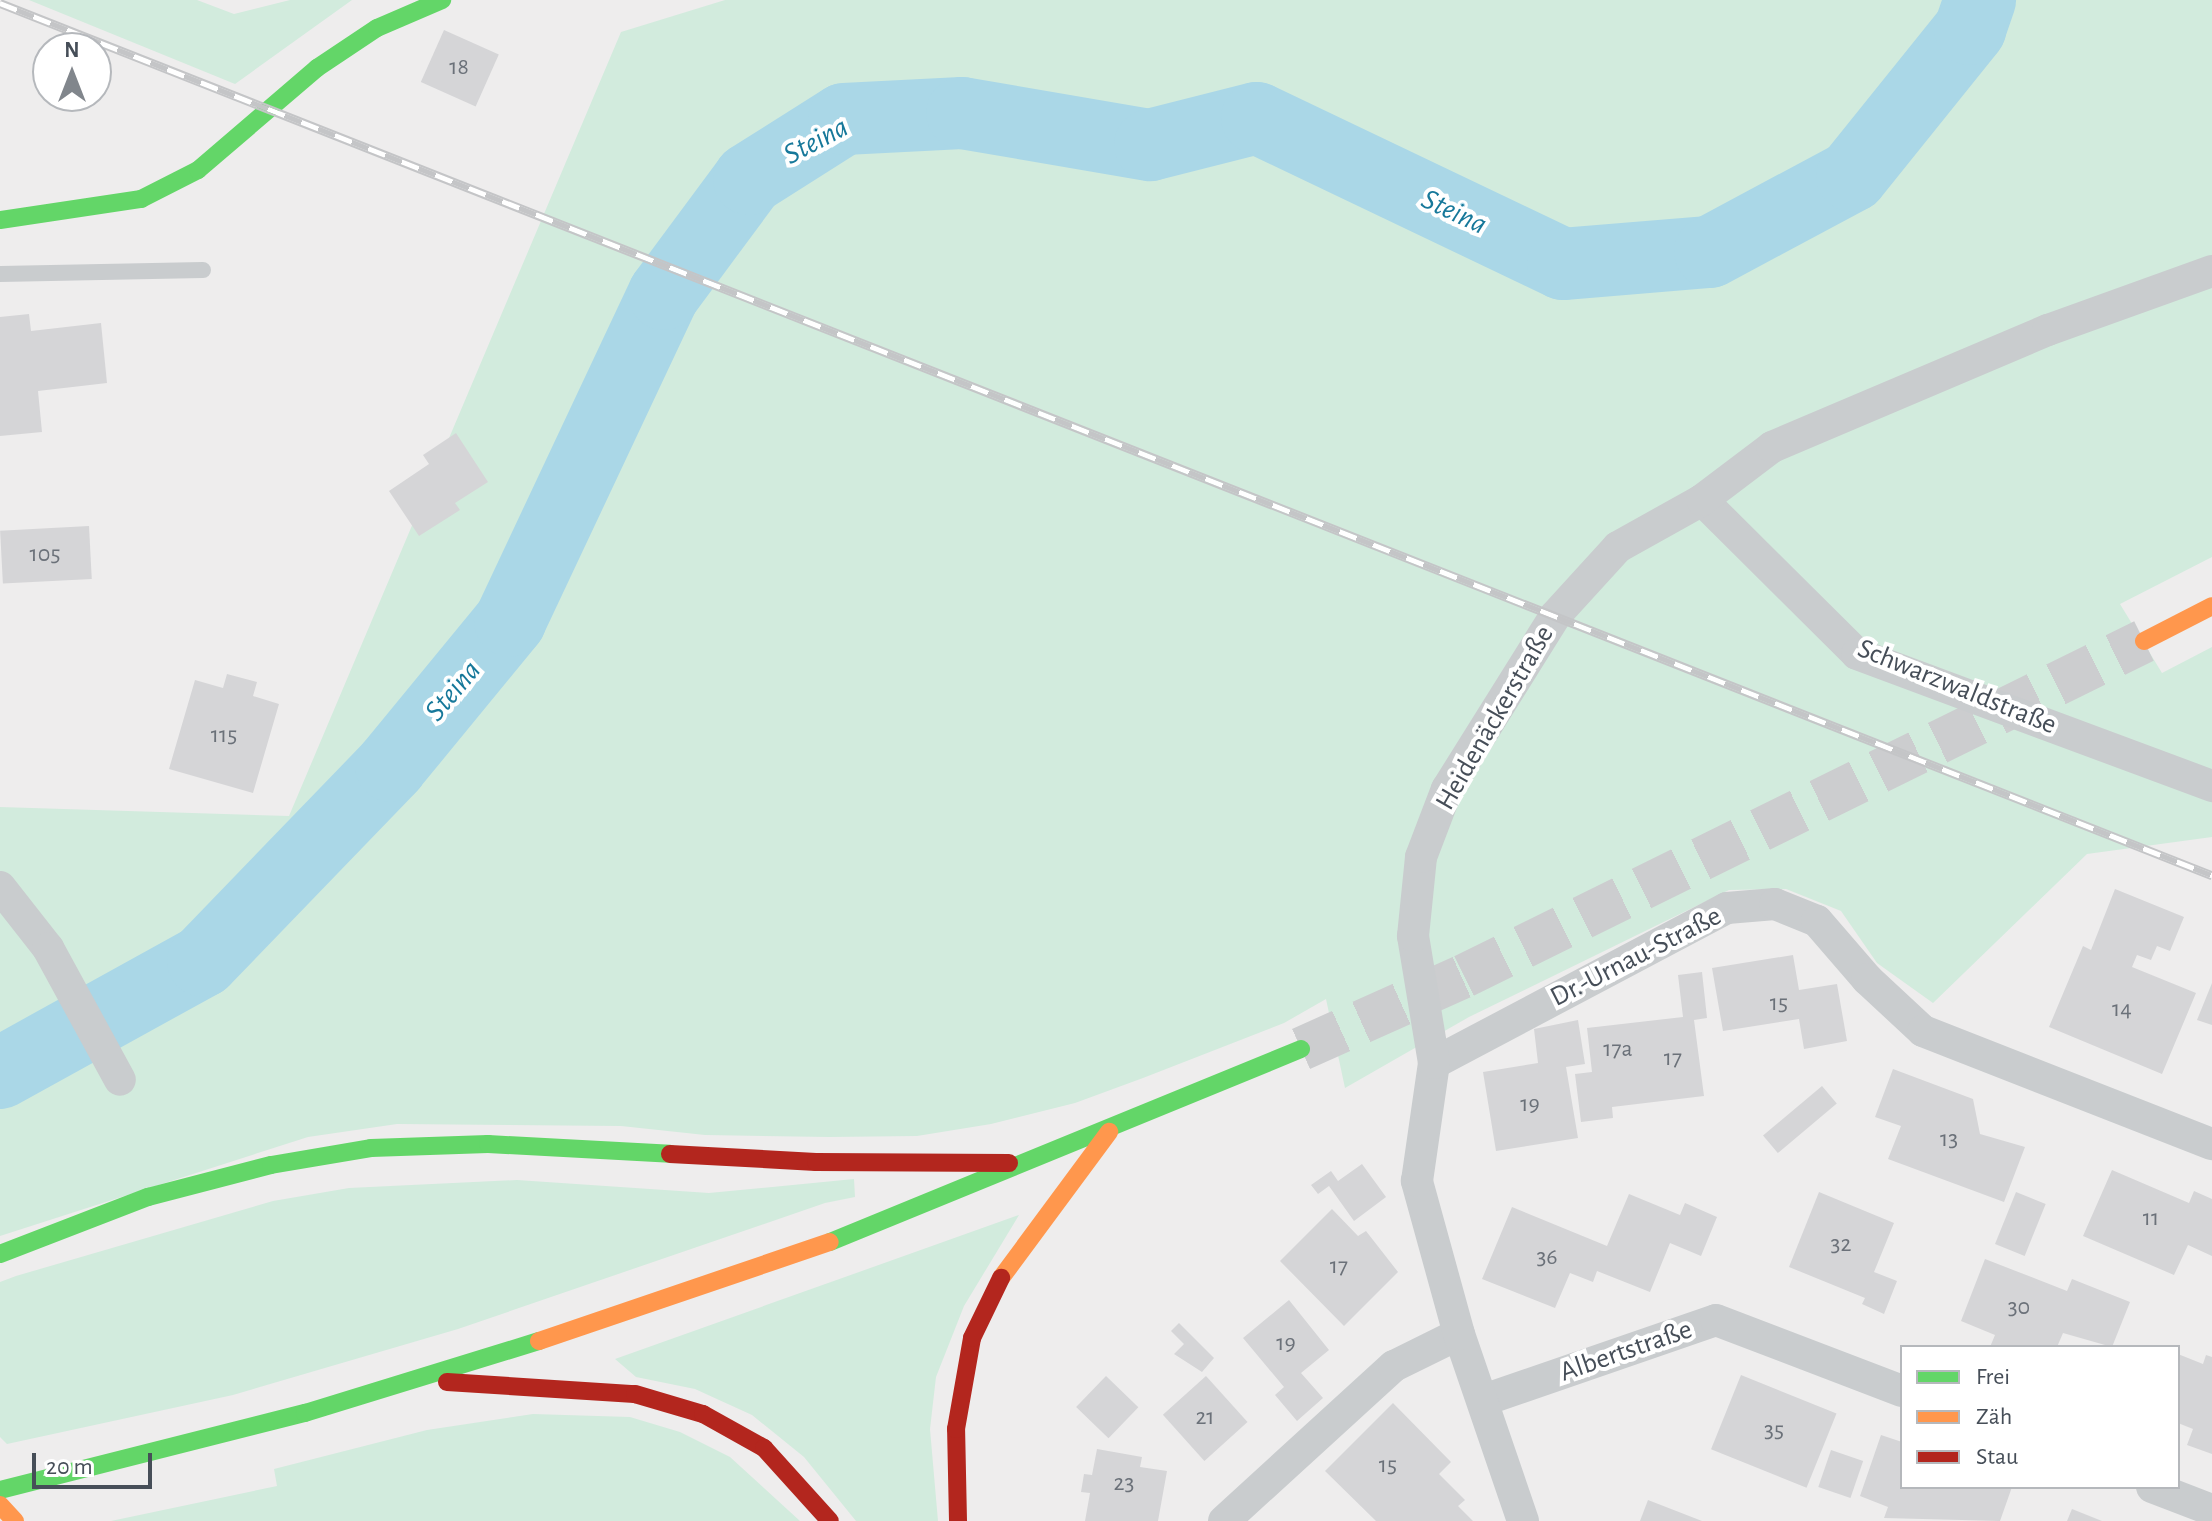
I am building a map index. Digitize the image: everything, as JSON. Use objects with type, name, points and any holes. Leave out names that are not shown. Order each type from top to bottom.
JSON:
[{"type":"main road","points":[[0,220],[66,214],[141,199],[198,170],[272,111],[317,68],[353,44],[442,0]]},
{"type":"main road","points":[[2144,641],[2212,606]]},
{"type":"main road","points":[[0,1490],[413,1381],[788,1259],[1027,1164],[1301,1049]]},
{"type":"main road","points":[[958,1521],[956,1429],[972,1338],[988,1298],[1039,1221],[1112,1128]]},
{"type":"main road","points":[[0,1254],[148,1197],[271,1165],[371,1148],[488,1144],[816,1162],[1027,1164]]},
{"type":"main road","points":[[413,1381],[635,1394],[703,1414],[764,1448],[830,1521]]},
{"type":"main road","points":[[0,1505],[15,1521]]},
{"type":"street","name":"Heidenäckerstraße","points":[[1523,1521],[1459,1334],[1417,1181],[1434,1063],[1413,936],[1421,857],[1447,789],[1555,616],[1618,547],[1702,500],[1772,447],[2048,330],[2212,271]]},
{"type":"street","name":"Schwarzwaldstraße","points":[[1702,500],[1857,654],[2212,786]]},
{"type":"street","points":[[0,887],[48,948],[120,1080]]},
{"type":"street","name":"Dr.-Urnau-Straße","points":[[1434,1063],[1727,908],[1775,904],[1817,921],[1867,979],[1923,1031],[2212,1144]]},
{"type":"street","name":"Albertstraße","points":[[1484,1400],[1716,1320],[1900,1390]]},
{"type":"street","points":[[1224,1521],[1394,1366],[1459,1334]]},
{"type":"street","points":[[2157,1489],[2212,1510]]},
{"type":"lane","points":[[0,274],[203,270]]},
{"type":"green space","points":[[29,0],[197,0],[234,14],[290,0],[352,0],[235,84]]},
{"type":"green space","points":[[725,0],[2212,0],[2212,557],[2120,604],[2162,673],[2212,647],[2212,837],[2087,854],[1933,1003],[1877,963],[1841,911],[1786,889],[1729,890],[1469,1017],[1345,1088],[1326,999],[1284,1023],[1143,1078],[1075,1103],[991,1124],[917,1136],[829,1137],[705,1135],[621,1126],[397,1124],[308,1137],[0,1236],[0,807],[289,816],[621,32]]},
{"type":"green space","points":[[854,1179],[855,1197],[825,1203],[458,1329],[233,1395],[7,1444],[0,1437],[0,1282],[16,1276],[273,1201],[349,1188],[517,1180],[709,1193]]},
{"type":"green space","points":[[1019,1215],[964,1306],[936,1377],[930,1429],[938,1521],[856,1521],[804,1457],[752,1415],[695,1389],[636,1377],[615,1359]]},
{"type":"green space","points":[[533,1414],[630,1417],[680,1432],[730,1457],[800,1521],[111,1521],[277,1486],[274,1469],[427,1430]]},
{"type":"building","points":[[444,30],[499,54],[476,106],[421,82]]},
{"type":"building","points":[[29,314],[31,331],[101,323],[107,383],[38,391],[42,432],[0,436],[0,317]]},
{"type":"building","points":[[456,433],[488,482],[455,503],[460,510],[419,536],[389,491],[429,464],[423,455]]},
{"type":"building","points":[[89,526],[92,579],[3,584],[0,531]]},
{"type":"building","points":[[227,674],[257,682],[253,696],[279,704],[253,793],[169,769],[195,680],[223,688]]},
{"type":"building","points":[[2115,889],[2184,917],[2170,951],[2157,946],[2151,960],[2137,955],[2132,967],[2196,993],[2162,1074],[2049,1027],[2083,946],[2091,950]]},
{"type":"building","points":[[1793,955],[1799,990],[1837,984],[1847,1041],[1804,1049],[1799,1019],[1723,1031],[1712,968]]},
{"type":"building","points":[[1702,972],[1707,1018],[1694,1020],[1704,1096],[1612,1107],[1613,1118],[1581,1122],[1575,1074],[1592,1072],[1587,1028],[1683,1017],[1678,975]]},
{"type":"building","points":[[2212,983],[2212,1025],[2197,1020]]},
{"type":"building","points":[[1578,1020],[1585,1064],[1566,1067],[1578,1138],[1496,1151],[1483,1072],[1538,1063],[1534,1029]]},
{"type":"building","points":[[1893,1069],[1973,1099],[1980,1134],[2025,1147],[2004,1202],[1888,1159],[1901,1126],[1875,1117]]},
{"type":"building","points":[[1822,1086],[1837,1104],[1778,1153],[1763,1135]]},
{"type":"building","points":[[1362,1164],[1386,1197],[1354,1221],[1329,1186],[1318,1194],[1311,1185],[1331,1171],[1338,1181]]},
{"type":"building","points":[[2112,1170],[2189,1203],[2194,1191],[2212,1199],[2212,1256],[2188,1245],[2174,1275],[2083,1236]]},
{"type":"building","points":[[1819,1192],[1894,1223],[1874,1272],[1897,1281],[1884,1314],[1862,1304],[1865,1298],[1789,1267]]},
{"type":"building","points":[[2016,1192],[2046,1204],[2025,1256],[1995,1244]]},
{"type":"building","points":[[1629,1194],[1680,1215],[1685,1203],[1717,1217],[1701,1256],[1670,1243],[1650,1292],[1597,1271],[1593,1282],[1570,1273],[1555,1308],[1482,1279],[1512,1207],[1607,1246]]},
{"type":"building","points":[[1332,1209],[1358,1236],[1366,1231],[1398,1272],[1344,1326],[1280,1261]]},
{"type":"building","points":[[1985,1259],[2067,1291],[2072,1279],[2130,1302],[2113,1345],[2063,1333],[2058,1345],[1991,1345],[1995,1335],[1961,1321]]},
{"type":"building","points":[[1289,1300],[1329,1350],[1301,1373],[1323,1398],[1297,1421],[1275,1395],[1284,1387],[1243,1338]]},
{"type":"building","points":[[1179,1323],[1214,1358],[1202,1372],[1174,1354],[1184,1344],[1171,1331]]},
{"type":"building","points":[[2180,1355],[2203,1364],[2206,1355],[2212,1357],[2212,1454],[2187,1445],[2193,1429],[2180,1424]]},
{"type":"building","points":[[1741,1375],[1836,1414],[1807,1488],[1711,1449]]},
{"type":"building","points":[[1106,1376],[1138,1407],[1108,1438],[1076,1407]]},
{"type":"building","points":[[1206,1376],[1247,1422],[1204,1461],[1163,1415]]},
{"type":"building","points":[[1393,1403],[1451,1462],[1439,1474],[1465,1500],[1458,1506],[1473,1521],[1376,1521],[1325,1471]]},
{"type":"building","points":[[1881,1435],[1900,1441],[1900,1489],[2011,1489],[2000,1521],[1884,1518],[1888,1507],[1860,1496]]},
{"type":"building","points":[[1097,1449],[1142,1457],[1140,1467],[1167,1471],[1158,1521],[1085,1521],[1090,1493],[1081,1492],[1084,1474],[1092,1475]]},
{"type":"building","points":[[1831,1450],[1863,1461],[1850,1498],[1818,1487]]},
{"type":"building","points":[[1648,1500],[1702,1521],[1640,1521]]},
{"type":"building","points":[[2072,1509],[2102,1521],[2067,1521]]},
{"type":"waterway","name":"Steina","points":[[0,1073],[203,961],[391,766],[510,621],[664,294],[749,179],[844,119],[962,113],[1150,145],[1257,118],[1563,264],[1710,252],[1852,176],[1970,29],[1980,0]]},
{"type":"tunnel","points":[[1301,1049],[1464,976],[2144,641]]},
{"type":"railway","points":[[0,3],[2212,875]]},
{"type":"traffic: fast","points":[[0,220],[141,199],[198,170],[317,68],[377,28],[442,0]]},
{"type":"traffic: fast","points":[[830,1242],[1301,1049]]},
{"type":"traffic: fast","points":[[0,1254],[148,1197],[271,1165],[371,1148],[488,1144],[670,1154]]},
{"type":"traffic: fast","points":[[0,1490],[305,1413],[539,1341]]},
{"type":"traffic: slow","points":[[2144,641],[2212,606]]},
{"type":"traffic: slow","points":[[1001,1278],[1109,1132]]},
{"type":"traffic: slow","points":[[539,1341],[830,1242]]},
{"type":"traffic: slow","points":[[0,1505],[15,1521]]},
{"type":"traffic: jam","points":[[670,1154],[816,1162],[1009,1163]]},
{"type":"traffic: jam","points":[[958,1521],[956,1429],[972,1338],[1001,1278]]},
{"type":"traffic: jam","points":[[447,1382],[635,1394],[703,1414],[764,1448],[830,1521]]}]
